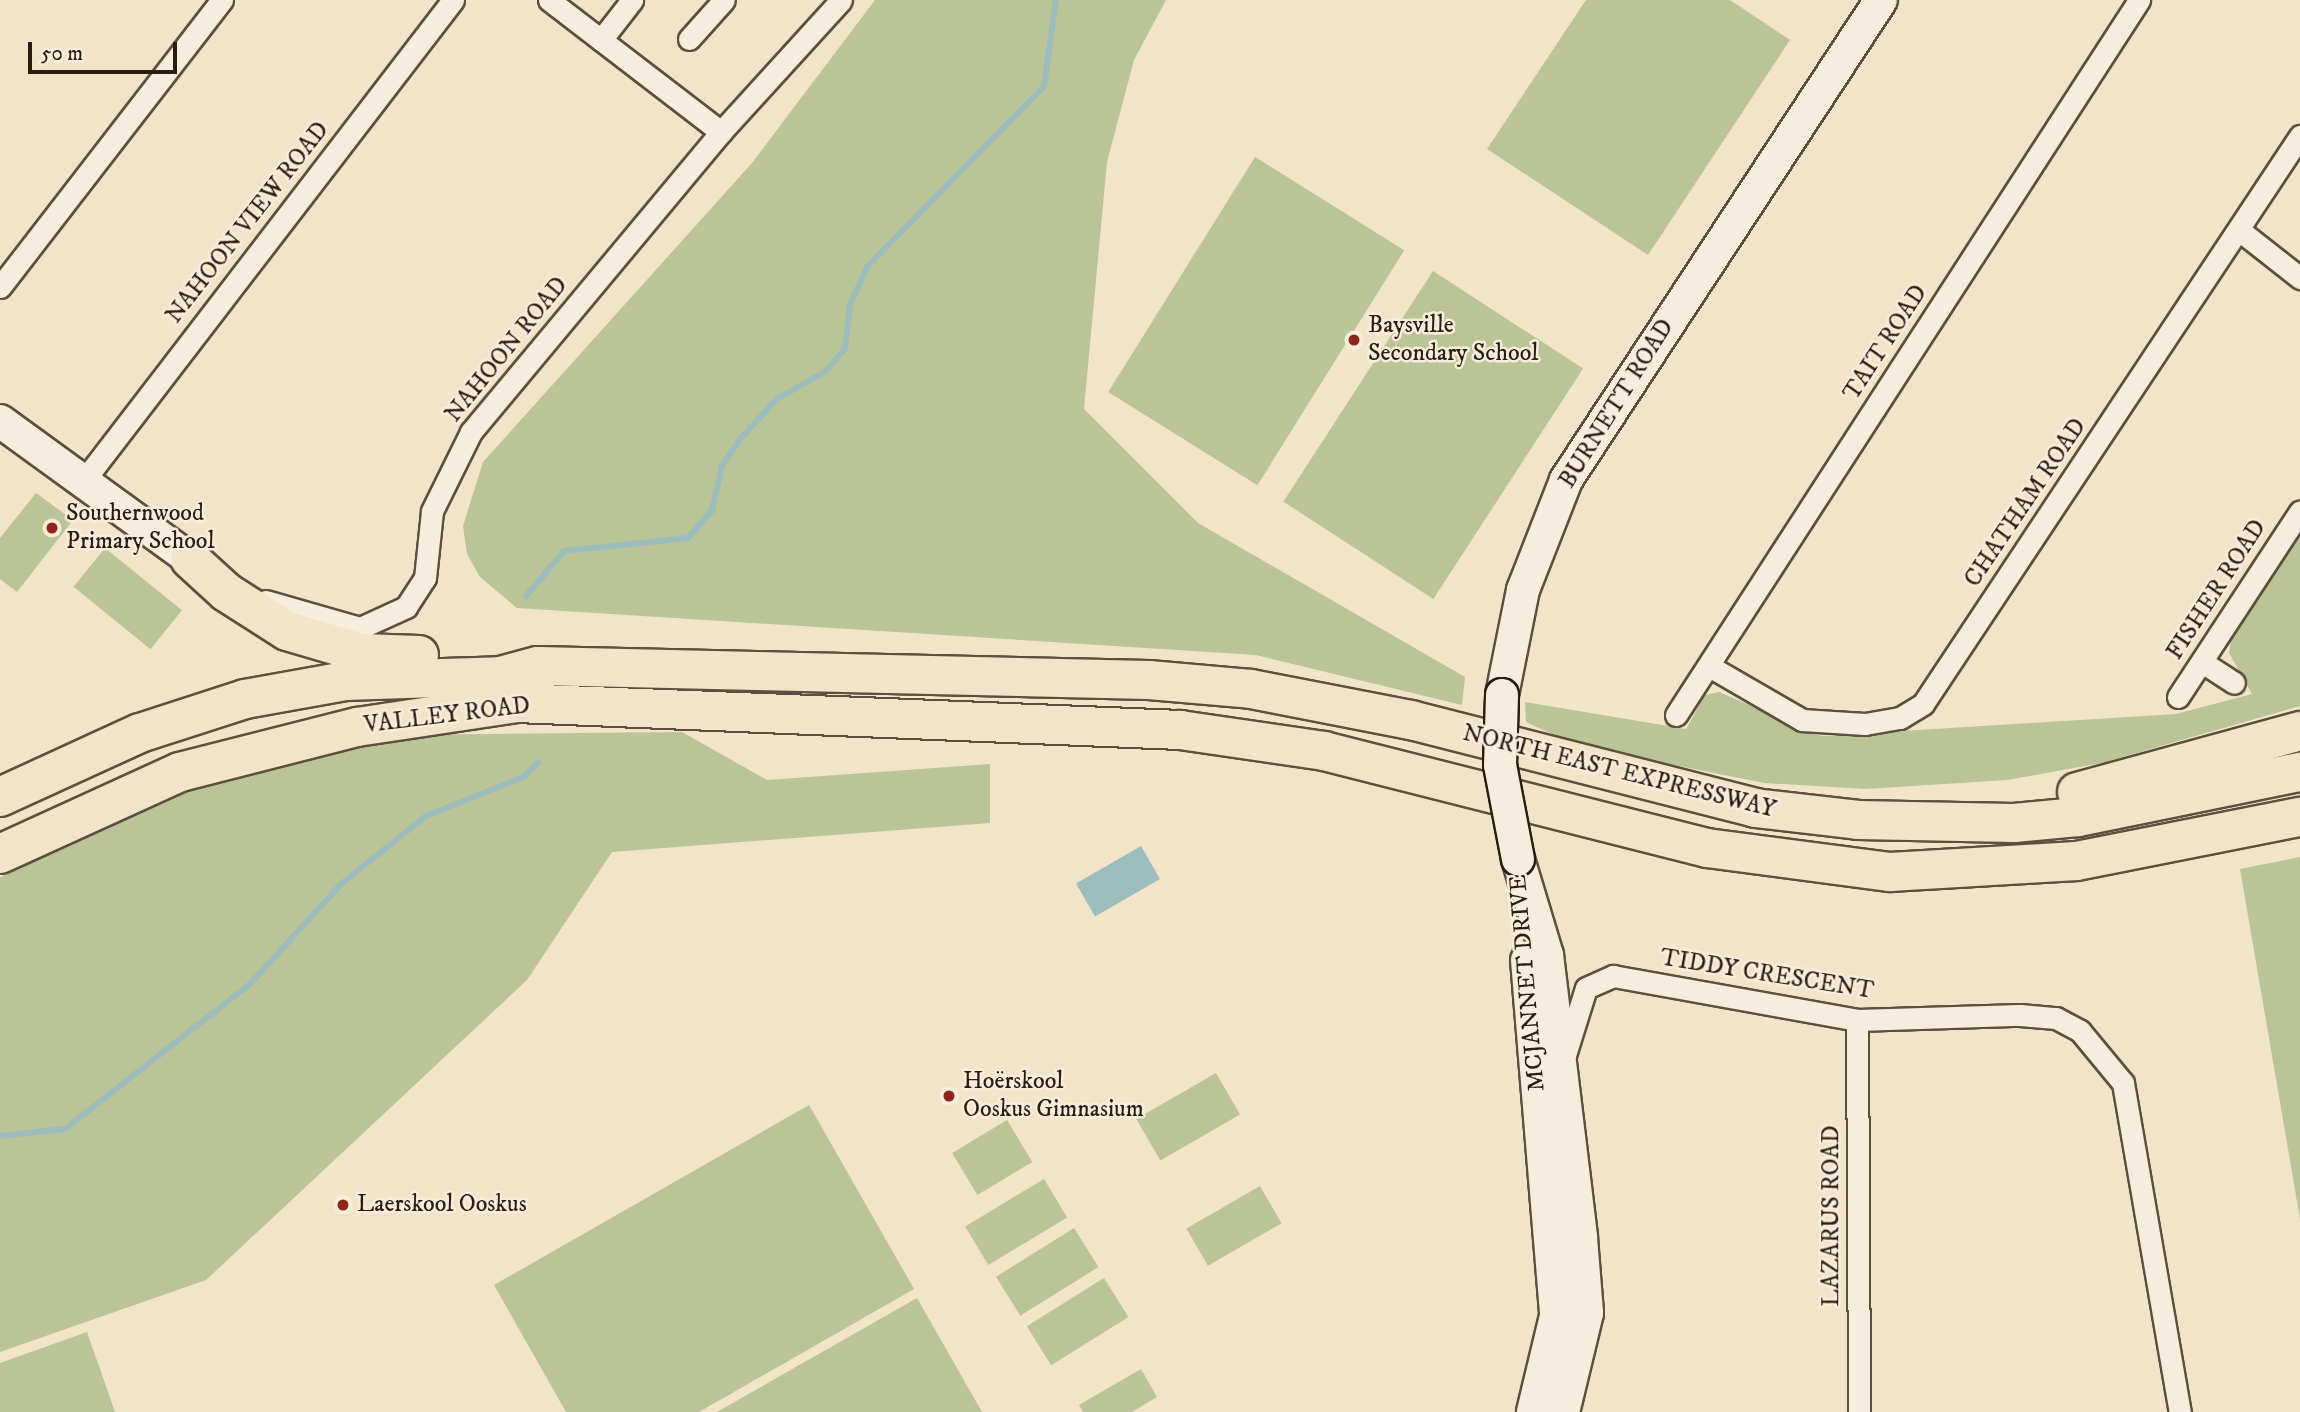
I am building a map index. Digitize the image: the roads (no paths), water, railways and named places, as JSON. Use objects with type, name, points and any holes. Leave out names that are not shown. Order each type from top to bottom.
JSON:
[{"type":"highway","points":[[190,559],[261,617],[312,640],[362,653],[499,656],[538,666]]},
{"type":"highway","name":"VALLEY ROAD","points":[[0,797],[140,733],[245,699],[345,681],[500,676],[538,666],[938,679]]},
{"type":"highway","name":"NORTH EAST EXPRESSWAY","points":[[938,679],[1149,680],[1251,689],[1411,720],[1755,808],[1857,820],[1960,821],[2078,817],[2300,772]]},
{"type":"highway","name":"VALLEY ROAD","points":[[0,855],[180,772],[294,741],[517,704],[1043,724]]},
{"type":"highway","name":"NORTH EAST EXPRESSWAY","points":[[1043,724],[1180,730],[1324,751],[1582,820],[1798,864],[1890,872],[1982,870],[2077,861],[2230,833],[2300,817]]},
{"type":"highway","points":[[1960,821],[2300,731]]},
{"type":"highway","points":[[0,841],[132,793]]},
{"type":"highway","points":[[2230,833],[2275,842],[2300,837]]},
{"type":"street","points":[[0,287],[222,0]]},
{"type":"street","name":"NAHOON VIEW ROAD","points":[[85,479],[453,0]]},
{"type":"street","points":[[549,0],[721,132],[841,0]]},
{"type":"street","points":[[601,40],[632,0]]},
{"type":"street","points":[[689,39],[724,0]]},
{"type":"street","name":"BURNETT ROAD","points":[[1518,859],[1500,765],[1502,695],[1523,590],[1566,480],[1881,0]]},
{"type":"street","name":"TAIT ROAD","points":[[1676,715],[2139,0]]},
{"type":"street","name":"NAHOON ROAD","points":[[190,559],[280,607],[346,626],[373,626],[418,594],[429,562],[428,522],[471,432],[721,132]]},
{"type":"street","name":"CHATHAM ROAD","points":[[1709,666],[1802,720],[1864,724],[1913,712],[2300,136]]},
{"type":"street","points":[[2239,230],[2300,278]]},
{"type":"street","points":[[0,421],[85,479],[190,559]]},
{"type":"street","name":"FISHER ROAD","points":[[2178,697],[2300,510]]},
{"type":"street","points":[[2202,662],[2234,683]]},
{"type":"street","name":"MCJANNET DRIVE","points":[[1518,859],[1541,926],[1553,995],[1563,1062],[1587,1313],[1560,1393],[1533,1412]]},
{"type":"street","name":"MCJANNET DRIVE","points":[[1518,859],[1560,1393]]},
{"type":"street","name":"TIDDY CRESCENT","points":[[1563,1062],[1578,1003],[1600,978],[1857,1020],[2056,1018],[2080,1031],[2102,1054],[2123,1083],[2137,1137],[2180,1412]]},
{"type":"street","points":[[1532,1056],[1545,1043],[1553,995]]},
{"type":"street","name":"LAZARUS ROAD","points":[[1857,1020],[1860,1412]]},
{"type":"water","points":[[1141,846],[1160,879],[1095,916],[1076,883]]},
{"type":"waterway","points":[[526,596],[564,551],[688,538],[712,510],[722,466],[741,438],[777,399],[826,371],[845,348],[850,305],[867,267],[1044,86],[1056,0]]},
{"type":"waterway","points":[[0,1136],[65,1129],[250,984],[341,884],[426,816],[523,777],[538,763]]},
{"type":"place","name":"Baysville Secondary School","points":[[1354,340]]},
{"type":"place","name":"Southernwood Primary School","points":[[52,528]]},
{"type":"place","name":"Hoërskool Ooskus Gimnasium","points":[[949,1096]]},
{"type":"place","name":"Laerskool Ooskus","points":[[343,1205]]}]
